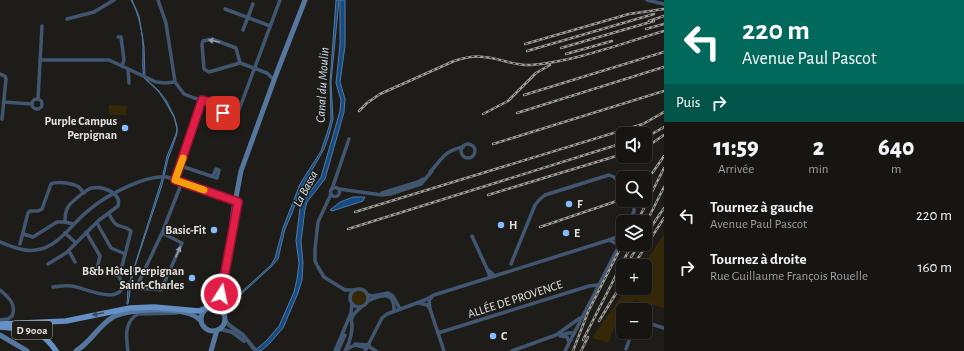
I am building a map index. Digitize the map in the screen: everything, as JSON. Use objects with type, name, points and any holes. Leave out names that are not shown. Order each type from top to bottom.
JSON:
[{"type":"main road","points":[[211,351],[219,330],[224,325],[225,320],[222,310],[221,294],[237,201],[249,151],[277,72],[306,0]]},
{"type":"main road","points":[[268,97],[280,72],[283,58]]},
{"type":"main road","points":[[0,325],[66,321],[130,308],[199,311],[213,306],[221,294]]},
{"type":"main road","points":[[213,306],[222,310]]},
{"type":"main road","points":[[200,320],[203,311],[206,308]]},
{"type":"main road","points":[[76,351],[89,342],[109,320],[123,313],[142,310],[183,313],[197,316],[203,327],[210,331],[219,330]]},
{"type":"main road","name":"D 900a","points":[[0,325],[30,332],[44,341],[53,351]]},
{"type":"main road","name":"D 900a","points":[[0,325],[19,326],[35,331],[48,341],[56,351]]},
{"type":"main road","points":[[210,331],[213,339],[211,351]]},
{"type":"main road","points":[[0,335],[26,351]]},
{"type":"street","points":[[67,20],[94,12],[114,0]]},
{"type":"street","points":[[158,0],[166,23],[175,82],[184,94],[220,105],[230,126],[233,126],[280,0]]},
{"type":"street","points":[[646,0],[664,4]]},
{"type":"street","points":[[243,30],[253,4]]},
{"type":"street","points":[[226,9],[270,26]]},
{"type":"street","points":[[4,102],[32,104],[36,109],[41,108],[41,100],[38,99],[42,26]]},
{"type":"street","points":[[118,37],[121,37],[124,60],[122,66]]},
{"type":"street","points":[[240,63],[236,48],[212,39],[203,41],[204,69],[206,71],[209,72],[240,63],[267,73],[274,80]]},
{"type":"street","points":[[40,60],[109,60],[156,82],[175,82]]},
{"type":"street","points":[[128,69],[129,83]]},
{"type":"street","points":[[267,73],[277,72]]},
{"type":"street","points":[[0,74],[6,78],[2,120]]},
{"type":"street","points":[[32,104],[34,100],[38,99]]},
{"type":"street","points":[[175,180],[181,166],[202,100]]},
{"type":"street","points":[[335,351],[351,313],[352,304],[350,297],[345,290],[324,277],[315,261],[315,249],[318,222],[328,202],[335,178],[350,139]]},
{"type":"street","points":[[332,189],[335,187],[350,191],[390,194],[417,186],[424,181],[445,154],[451,150],[468,144],[475,149],[475,153],[473,156],[468,158],[459,151],[451,150]]},
{"type":"street","points":[[462,153],[463,147]]},
{"type":"street","points":[[181,166],[213,176]]},
{"type":"street","points":[[506,272],[511,264],[535,206],[540,199],[609,175],[616,178]]},
{"type":"street","points":[[0,242],[27,250],[35,250],[53,244],[89,210],[114,193],[153,177],[159,176],[182,182],[237,201]]},
{"type":"street","points":[[335,178],[338,189],[337,196]]},
{"type":"street","points":[[20,244],[28,213],[30,211],[38,211],[42,209],[50,184],[54,182],[75,185],[84,193]]},
{"type":"street","points":[[162,233],[182,243],[161,290],[136,288],[162,233],[182,182]]},
{"type":"street","points":[[48,264],[69,251],[86,232],[109,214],[118,206],[119,203],[114,193],[109,190],[94,188],[89,189],[68,207],[65,222]]},
{"type":"street","points":[[328,202],[337,196],[350,191]]},
{"type":"street","points":[[331,194],[337,196]]},
{"type":"street","points":[[109,214],[117,226],[131,231],[120,274],[118,274]]},
{"type":"street","points":[[23,234],[32,237],[57,222],[73,224]]},
{"type":"street","points":[[97,223],[111,248],[125,254]]},
{"type":"street","points":[[86,232],[100,256],[97,269],[111,274],[118,274]]},
{"type":"street","points":[[65,233],[76,243]]},
{"type":"street","points":[[472,236],[488,269],[490,277]]},
{"type":"street","points":[[367,348],[382,318],[400,308],[418,303],[434,295],[616,237]]},
{"type":"street","points":[[609,240],[616,244]]},
{"type":"street","points":[[565,351],[616,249]]},
{"type":"street","points":[[69,251],[75,262]]},
{"type":"street","points":[[511,264],[512,270]]},
{"type":"street","points":[[488,269],[495,276]]},
{"type":"street","points":[[53,287],[65,285],[74,286],[102,295],[117,294],[123,286],[118,274]]},
{"type":"street","name":"ALLÉE DE PROVENCE","points":[[438,334],[589,286],[598,285]]},
{"type":"street","points":[[345,290],[354,290],[358,288],[362,289],[368,295],[373,296],[388,293],[393,296],[400,308]]},
{"type":"street","points":[[0,290],[9,298],[14,307],[12,316],[8,319],[0,320]]},
{"type":"street","points":[[350,297],[354,290]]},
{"type":"street","points":[[368,295],[368,301]]},
{"type":"street","points":[[338,351],[354,314],[368,301],[388,295],[392,299],[394,311]]},
{"type":"street","points":[[434,295],[429,300],[430,309],[444,351]]},
{"type":"street","points":[[418,303],[427,305],[430,309]]},
{"type":"street","points":[[352,304],[356,307],[361,307]]},
{"type":"street","points":[[128,351],[126,337],[127,328],[133,316],[138,314],[183,313]]},
{"type":"street","points":[[557,336],[582,317]]},
{"type":"street","points":[[347,349],[353,324],[351,319]]},
{"type":"street","points":[[225,320],[229,325],[243,335],[254,350]]},
{"type":"street","points":[[652,324],[664,328]]},
{"type":"street","points":[[571,326],[574,332]]},
{"type":"street","points":[[219,330],[226,329],[236,334],[254,350]]},
{"type":"street","points":[[512,351],[564,333],[574,332]]},
{"type":"street","points":[[557,336],[567,337],[569,342]]},
{"type":"street","points":[[626,349],[630,339]]},
{"type":"street","points":[[347,349],[353,344],[376,351]]},
{"type":"shaded area","points":[[109,105],[127,106],[126,115],[109,115]]},
{"type":"shaded area","points":[[664,234],[664,308],[652,305],[652,303],[634,300],[632,303],[616,303],[622,295],[652,295],[652,259],[648,259]]},
{"type":"shaded area","points":[[359,290],[366,295],[367,298],[362,305],[359,306],[352,301],[351,298],[356,291]]},
{"type":"shaded area","points":[[616,304],[616,326],[612,332],[609,343],[592,338]]},
{"type":"water","points":[[131,0],[139,16],[144,46],[145,78],[166,100],[174,116],[177,129],[174,117],[163,98],[144,78],[141,30],[136,11]]},
{"type":"water","points":[[336,0],[339,0],[331,82],[333,119],[324,149],[300,191],[285,229],[278,259],[226,308],[225,307],[271,265],[275,258],[283,228],[300,184],[321,151],[331,119],[330,82]]},
{"type":"water","points":[[340,0],[345,0],[345,46],[340,82],[345,99],[344,112],[325,179],[307,202],[305,209],[301,241],[303,263],[302,280],[298,293],[283,328],[261,351],[254,351],[266,341],[279,326],[294,292],[299,263],[296,241],[300,208],[321,177],[340,111],[341,100],[336,83],[340,45]]},
{"type":"water","points":[[177,129],[177,134],[168,159],[162,185],[133,272],[127,304],[128,288],[132,274],[162,179],[167,156]]},
{"type":"water","points":[[353,197],[365,197],[363,201],[332,211],[330,210],[340,202]]},
{"type":"railway","points":[[525,44],[629,14],[664,9]]},
{"type":"railway","points":[[527,51],[654,14]]},
{"type":"railway","points":[[649,21],[664,16]]},
{"type":"railway","points":[[561,48],[654,21]]},
{"type":"railway","points":[[646,29],[664,24]]},
{"type":"railway","points":[[359,111],[380,94],[461,59],[480,56],[525,65],[548,63],[582,56],[664,31]]},
{"type":"railway","points":[[566,54],[612,41]]},
{"type":"railway","points":[[524,95],[664,52]]},
{"type":"railway","points":[[483,114],[508,101],[536,73],[550,65]]},
{"type":"railway","points":[[517,113],[664,67]]},
{"type":"railway","points":[[493,144],[664,91]]},
{"type":"railway","points":[[355,212],[643,124],[664,112]]},
{"type":"railway","points":[[652,134],[664,127]]},
{"type":"railway","points":[[652,143],[664,135]]},
{"type":"railway","points":[[348,229],[616,145]]},
{"type":"railway","points":[[488,195],[616,156]]},
{"type":"railway","points":[[652,173],[664,156]]},
{"type":"railway","points":[[640,215],[664,168]]},
{"type":"railway","points":[[650,215],[664,187]]},
{"type":"railway","points":[[540,227],[616,201]]},
{"type":"railway","points":[[652,226],[664,208]]},
{"type":"railway","points":[[638,259],[664,218]]},
{"type":"railway","points":[[573,351],[588,312],[619,251]]},
{"type":"railway","points":[[583,340],[628,251]]},
{"type":"railway","points":[[631,257],[635,251]]},
{"type":"railway","points":[[599,321],[616,293]]},
{"type":"railway","points":[[581,351],[588,337]]},
{"type":"slow traffic","points":[[183,158],[175,180],[204,190]]},
{"type":"place","name":"Purple Campus Perpignan","points":[[125,128]]},
{"type":"place","name":"F","points":[[569,204]]},
{"type":"place","name":"H","points":[[501,225]]},
{"type":"place","name":"Basic-Fit","points":[[214,230]]},
{"type":"place","name":"E","points":[[566,233]]},
{"type":"place","name":"B&b Hôtel Perpignan Saint-Charles","points":[[192,278]]},
{"type":"place","name":"C","points":[[493,336]]},
{"type":"route","points":[[221,294],[238,202],[175,180],[202,100],[213,103],[217,110],[223,113]]},
{"type":"water label","name":"Canal du Moulin","points":[[323,85]]},
{"type":"water label","name":"La Bassa","points":[[306,189]]}]
